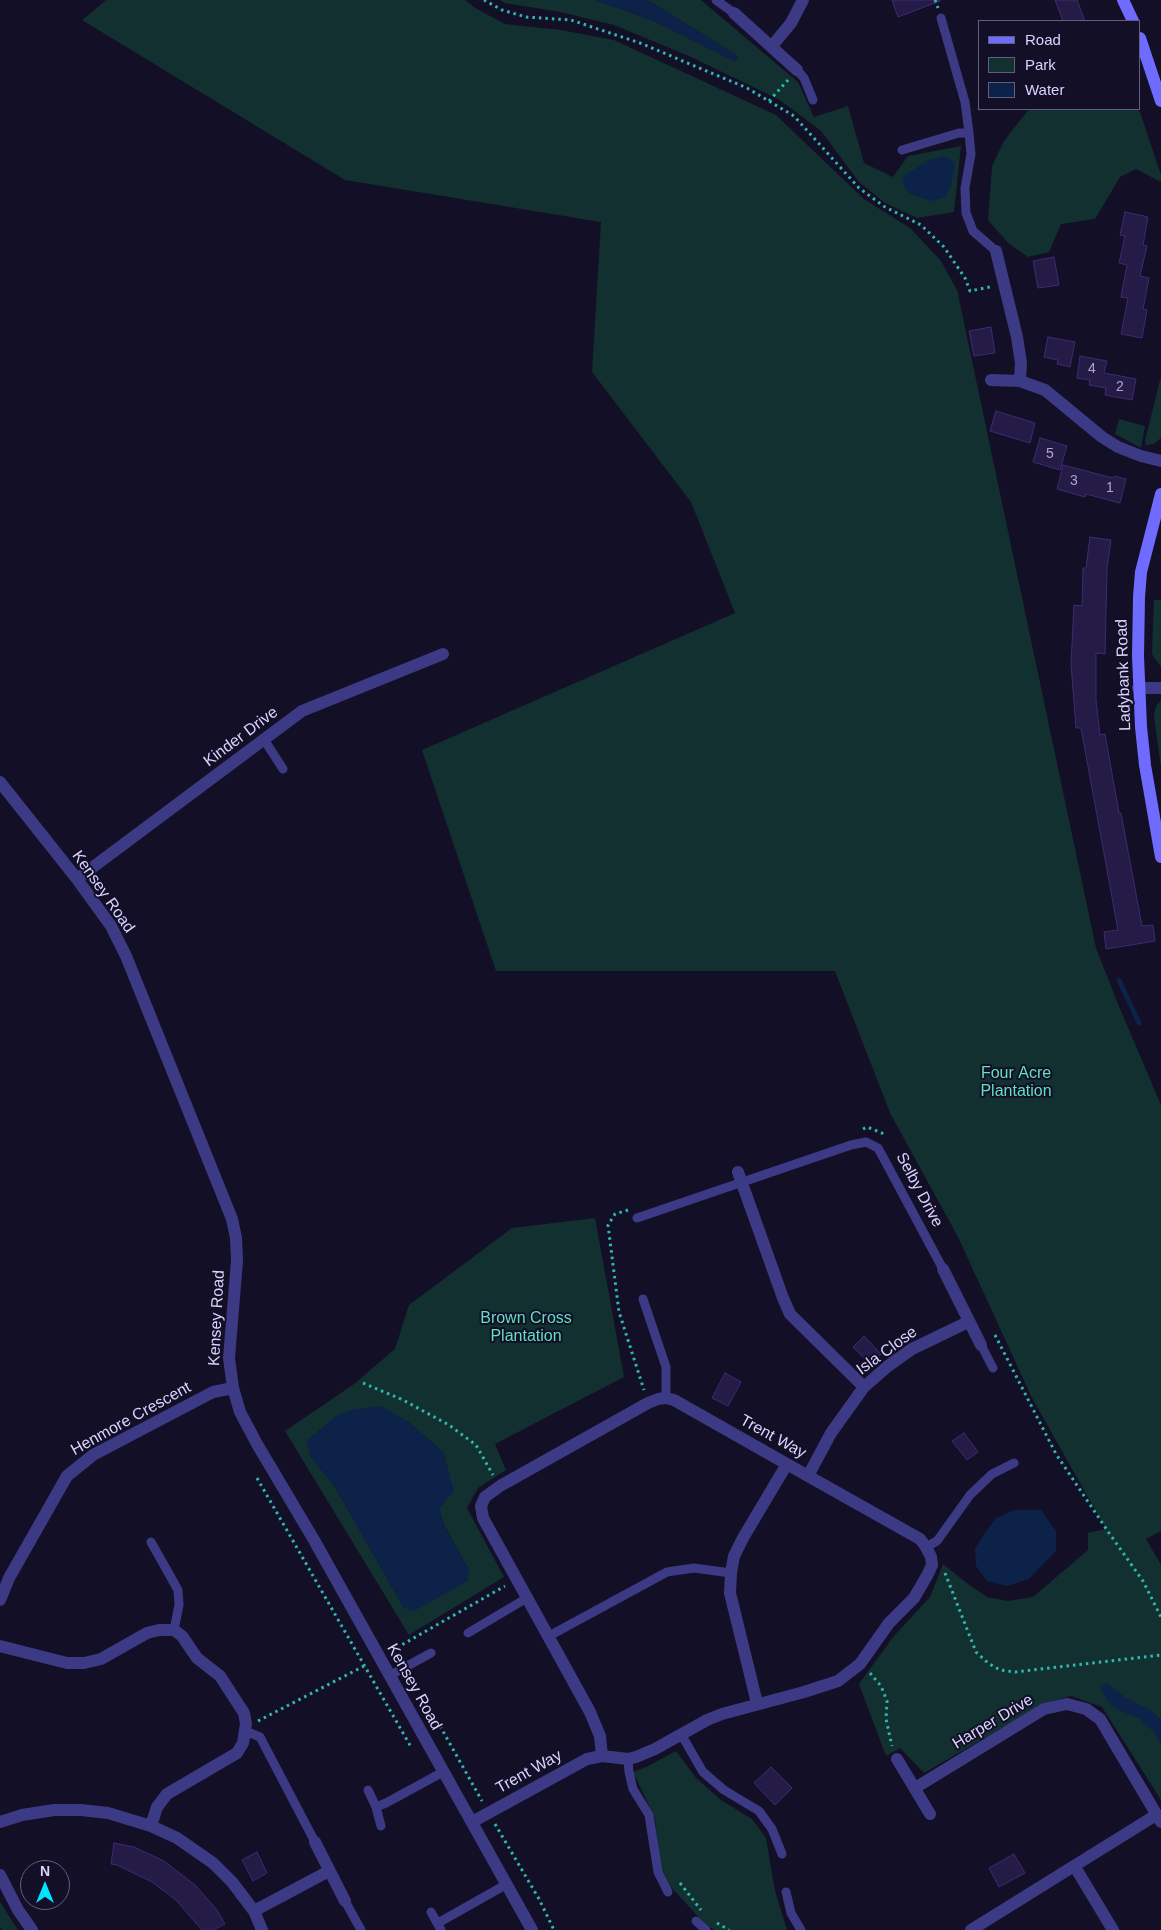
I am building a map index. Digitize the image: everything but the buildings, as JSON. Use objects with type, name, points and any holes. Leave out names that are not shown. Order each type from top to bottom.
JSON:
[{"type":"street","points":[[772,46],[791,23],[803,0]]},
{"type":"street","points":[[1123,0],[1133,20]]},
{"type":"street","points":[[734,12],[797,70]]},
{"type":"street","points":[[1141,41],[1160,93]]},
{"type":"street","points":[[996,251],[1017,337],[1021,363],[1020,381]]},
{"type":"street","points":[[991,380],[1020,381],[1045,390],[1102,437],[1118,447],[1161,461]]},
{"type":"street","name":"Ladybank Road","points":[[1161,494],[1140,580],[1138,615],[1138,688],[1145,765],[1161,857]]},
{"type":"street","name":"Kinder Drive","points":[[77,879],[302,711],[442,654]]},
{"type":"street","points":[[1138,688],[1161,688]]},
{"type":"street","name":"Kensey Road","points":[[0,782],[77,879],[111,926],[126,956],[232,1219],[236,1238],[237,1261],[229,1343],[229,1366],[240,1412],[314,1540],[532,1930]]},
{"type":"street","points":[[741,1177],[782,1298],[790,1314],[864,1387]]},
{"type":"street","points":[[942,1269],[981,1345]]},
{"type":"street","name":"Isla Close","points":[[808,1476],[832,1433],[864,1387],[888,1366],[912,1349],[968,1322]]},
{"type":"street","name":"Henmore Crescent","points":[[0,1600],[4,1576],[67,1476],[94,1455],[213,1392],[233,1388]]},
{"type":"street","points":[[602,1756],[600,1736],[590,1712],[483,1518],[481,1506],[485,1497],[500,1486],[648,1403],[666,1398]]},
{"type":"street","name":"Trent Way","points":[[666,1398],[674,1400],[920,1539],[926,1547]]},
{"type":"street","points":[[757,1703],[730,1593],[731,1573],[734,1556],[743,1538],[787,1464]]},
{"type":"street","points":[[926,1547],[932,1564]]},
{"type":"street","name":"Trent Way","points":[[472,1822],[587,1758],[602,1756],[628,1759],[655,1749],[707,1720],[757,1703],[804,1692],[838,1681],[860,1664],[889,1623],[914,1598],[932,1564]]},
{"type":"street","points":[[0,1646],[66,1662],[84,1663],[101,1659],[146,1633],[159,1630],[174,1630],[182,1636],[197,1658],[220,1676],[244,1713],[245,1731],[243,1743],[237,1753],[167,1794],[157,1807],[151,1826]]},
{"type":"street","name":"Harper Drive","points":[[915,1788],[1044,1709],[1068,1704],[1086,1709],[1100,1720],[1132,1770],[1158,1818],[971,1930]]},
{"type":"street","points":[[898,1759],[930,1814]]},
{"type":"street","points":[[0,1822],[38,1813],[81,1810],[108,1813],[151,1826],[177,1838],[213,1863],[232,1882],[254,1911],[262,1930]]},
{"type":"street","points":[[315,1842],[345,1901]]},
{"type":"street","points":[[1075,1866],[1113,1930]]},
{"type":"street","points":[[254,1911],[329,1871]]},
{"type":"street","points":[[0,1875],[18,1910],[32,1930]]},
{"type":"lane","points":[[716,0],[734,12]]},
{"type":"lane","points":[[941,18],[965,102],[969,133],[971,154],[965,188],[966,213],[973,231],[996,251]]},
{"type":"lane","points":[[797,70],[804,78],[813,100]]},
{"type":"lane","points":[[902,150],[959,133],[969,133]]},
{"type":"lane","points":[[264,741],[283,769]]},
{"type":"lane","name":"Selby Drive","points":[[637,1218],[741,1177],[866,1142],[878,1148],[942,1269]]},
{"type":"lane","points":[[643,1299],[666,1367],[666,1398]]},
{"type":"lane","points":[[981,1345],[993,1368]]},
{"type":"lane","points":[[926,1547],[937,1541],[970,1495],[992,1474],[1014,1463]]},
{"type":"lane","points":[[151,1542],[178,1590],[179,1605],[174,1630]]},
{"type":"lane","points":[[549,1636],[667,1572],[694,1568],[731,1573]]},
{"type":"lane","points":[[468,1633],[527,1598]]},
{"type":"lane","points":[[389,1676],[431,1653]]},
{"type":"lane","points":[[245,1731],[260,1737],[315,1842]]},
{"type":"lane","points":[[681,1734],[703,1772],[724,1790],[759,1811],[772,1829],[782,1854]]},
{"type":"lane","points":[[628,1759],[632,1789],[649,1815],[658,1872],[668,1892]]},
{"type":"lane","points":[[376,1807],[443,1772]]},
{"type":"lane","points":[[368,1790],[376,1807],[381,1826]]},
{"type":"lane","points":[[431,1912],[440,1927],[507,1884]]},
{"type":"lane","points":[[786,1892],[791,1914],[801,1930]]},
{"type":"lane","points":[[345,1901],[361,1930]]},
{"type":"lane","points":[[696,1921],[706,1930]]},
{"type":"path","points":[[484,0],[502,10],[526,17],[571,20],[640,43],[747,88],[794,116],[859,188],[885,207],[922,225],[944,247],[965,278],[970,291],[1005,283]]},
{"type":"path","points":[[769,101],[797,70]]},
{"type":"path","points":[[858,1130],[868,1127],[882,1133],[887,1141]]},
{"type":"path","points":[[632,1208],[615,1214],[608,1225],[619,1312],[648,1403]]},
{"type":"path","points":[[993,1331],[1056,1454],[1143,1581],[1161,1617]]},
{"type":"path","points":[[363,1382],[404,1400],[449,1425],[476,1445],[500,1486]]},
{"type":"path","points":[[257,1478],[415,1755]]},
{"type":"path","points":[[932,1564],[942,1567],[976,1652],[988,1663],[1000,1670],[1015,1672],[1161,1655]]},
{"type":"path","points":[[860,1664],[881,1686],[884,1693],[887,1701],[886,1719],[889,1736],[898,1759]]},
{"type":"path","points":[[440,1726],[539,1899],[554,1930]]},
{"type":"path","points":[[677,1879],[705,1915]]},
{"type":"path","points":[[713,1920],[729,1930]]},
{"type":"green space","name":"Four Acre Plantation","points":[[106,0],[465,0],[475,8],[505,24],[561,30],[614,40],[776,115],[864,199],[910,228],[941,261],[958,292],[1096,948],[1161,1105],[1161,1531],[1146,1539],[1161,1565],[1161,1800],[1102,1707],[1071,1696],[1045,1703],[924,1773],[900,1748],[886,1756],[859,1684],[893,1637],[930,1597],[943,1564],[987,1597],[1008,1601],[1033,1597],[1088,1550],[1088,1533],[1106,1529],[1032,1398],[958,1237],[890,1113],[835,971],[496,971],[422,750],[735,613],[691,502],[592,372],[601,222],[345,180],[82,20]]},
{"type":"green space","points":[[500,0],[596,0],[654,21],[736,62],[738,56],[647,0],[701,0],[798,82],[814,117],[848,106],[864,163],[893,177],[908,156],[961,146],[954,212],[917,218],[885,203],[859,182],[821,131],[780,100],[691,57],[614,25],[560,12],[505,3]]},
{"type":"green space","points":[[1028,110],[1138,110],[1161,175],[1161,182],[1136,169],[1120,177],[1095,219],[1061,224],[1049,252],[1028,257],[1008,243],[988,220],[992,166],[1004,141]]},
{"type":"green space","points":[[1161,376],[1161,438],[1154,444],[1146,445],[1145,441]]},
{"type":"green space","points":[[1119,419],[1145,426],[1141,448],[1115,434]]},
{"type":"green space","points":[[1154,600],[1161,600],[1161,667],[1152,654]]},
{"type":"green space","points":[[1161,700],[1161,768],[1154,716],[1156,706]]},
{"type":"green space","name":"Brown Cross Plantation","points":[[595,1218],[624,1377],[495,1444],[506,1470],[478,1488],[467,1508],[504,1577],[409,1635],[285,1431],[354,1384],[395,1349],[409,1305],[512,1228]],"holes":[[[338,1415],[407,1421],[443,1452],[453,1490],[439,1508],[444,1525],[469,1570],[404,1608],[334,1485],[311,1457],[307,1441]]]},
{"type":"green space","points":[[676,1751],[696,1778],[721,1800],[752,1819],[766,1838],[775,1891],[787,1930],[714,1930],[704,1923],[670,1886],[660,1865],[655,1818],[633,1772]]},
{"type":"green space","points":[[0,1902],[18,1930],[2,1930],[0,1927]]},
{"type":"water","points":[[596,0],[647,0],[738,56],[736,62],[654,21]]},
{"type":"water","points":[[944,156],[955,162],[951,184],[946,197],[932,201],[910,194],[903,185],[904,176],[928,160]]},
{"type":"water","points":[[381,1406],[407,1421],[443,1452],[454,1491],[439,1508],[444,1526],[469,1570],[468,1581],[414,1611],[404,1608],[334,1485],[311,1457],[307,1441],[338,1415],[355,1409]]},
{"type":"water","points":[[1015,1510],[1041,1510],[1056,1531],[1056,1551],[1029,1579],[1007,1586],[987,1581],[976,1566],[975,1549],[996,1518]]},
{"type":"water","points":[[1107,1683],[1126,1698],[1150,1710],[1161,1719],[1161,1744],[1154,1732],[1138,1718],[1119,1710],[1108,1702],[1100,1687]]},
{"type":"waterway","points":[[1119,980],[1139,1023]]}]
